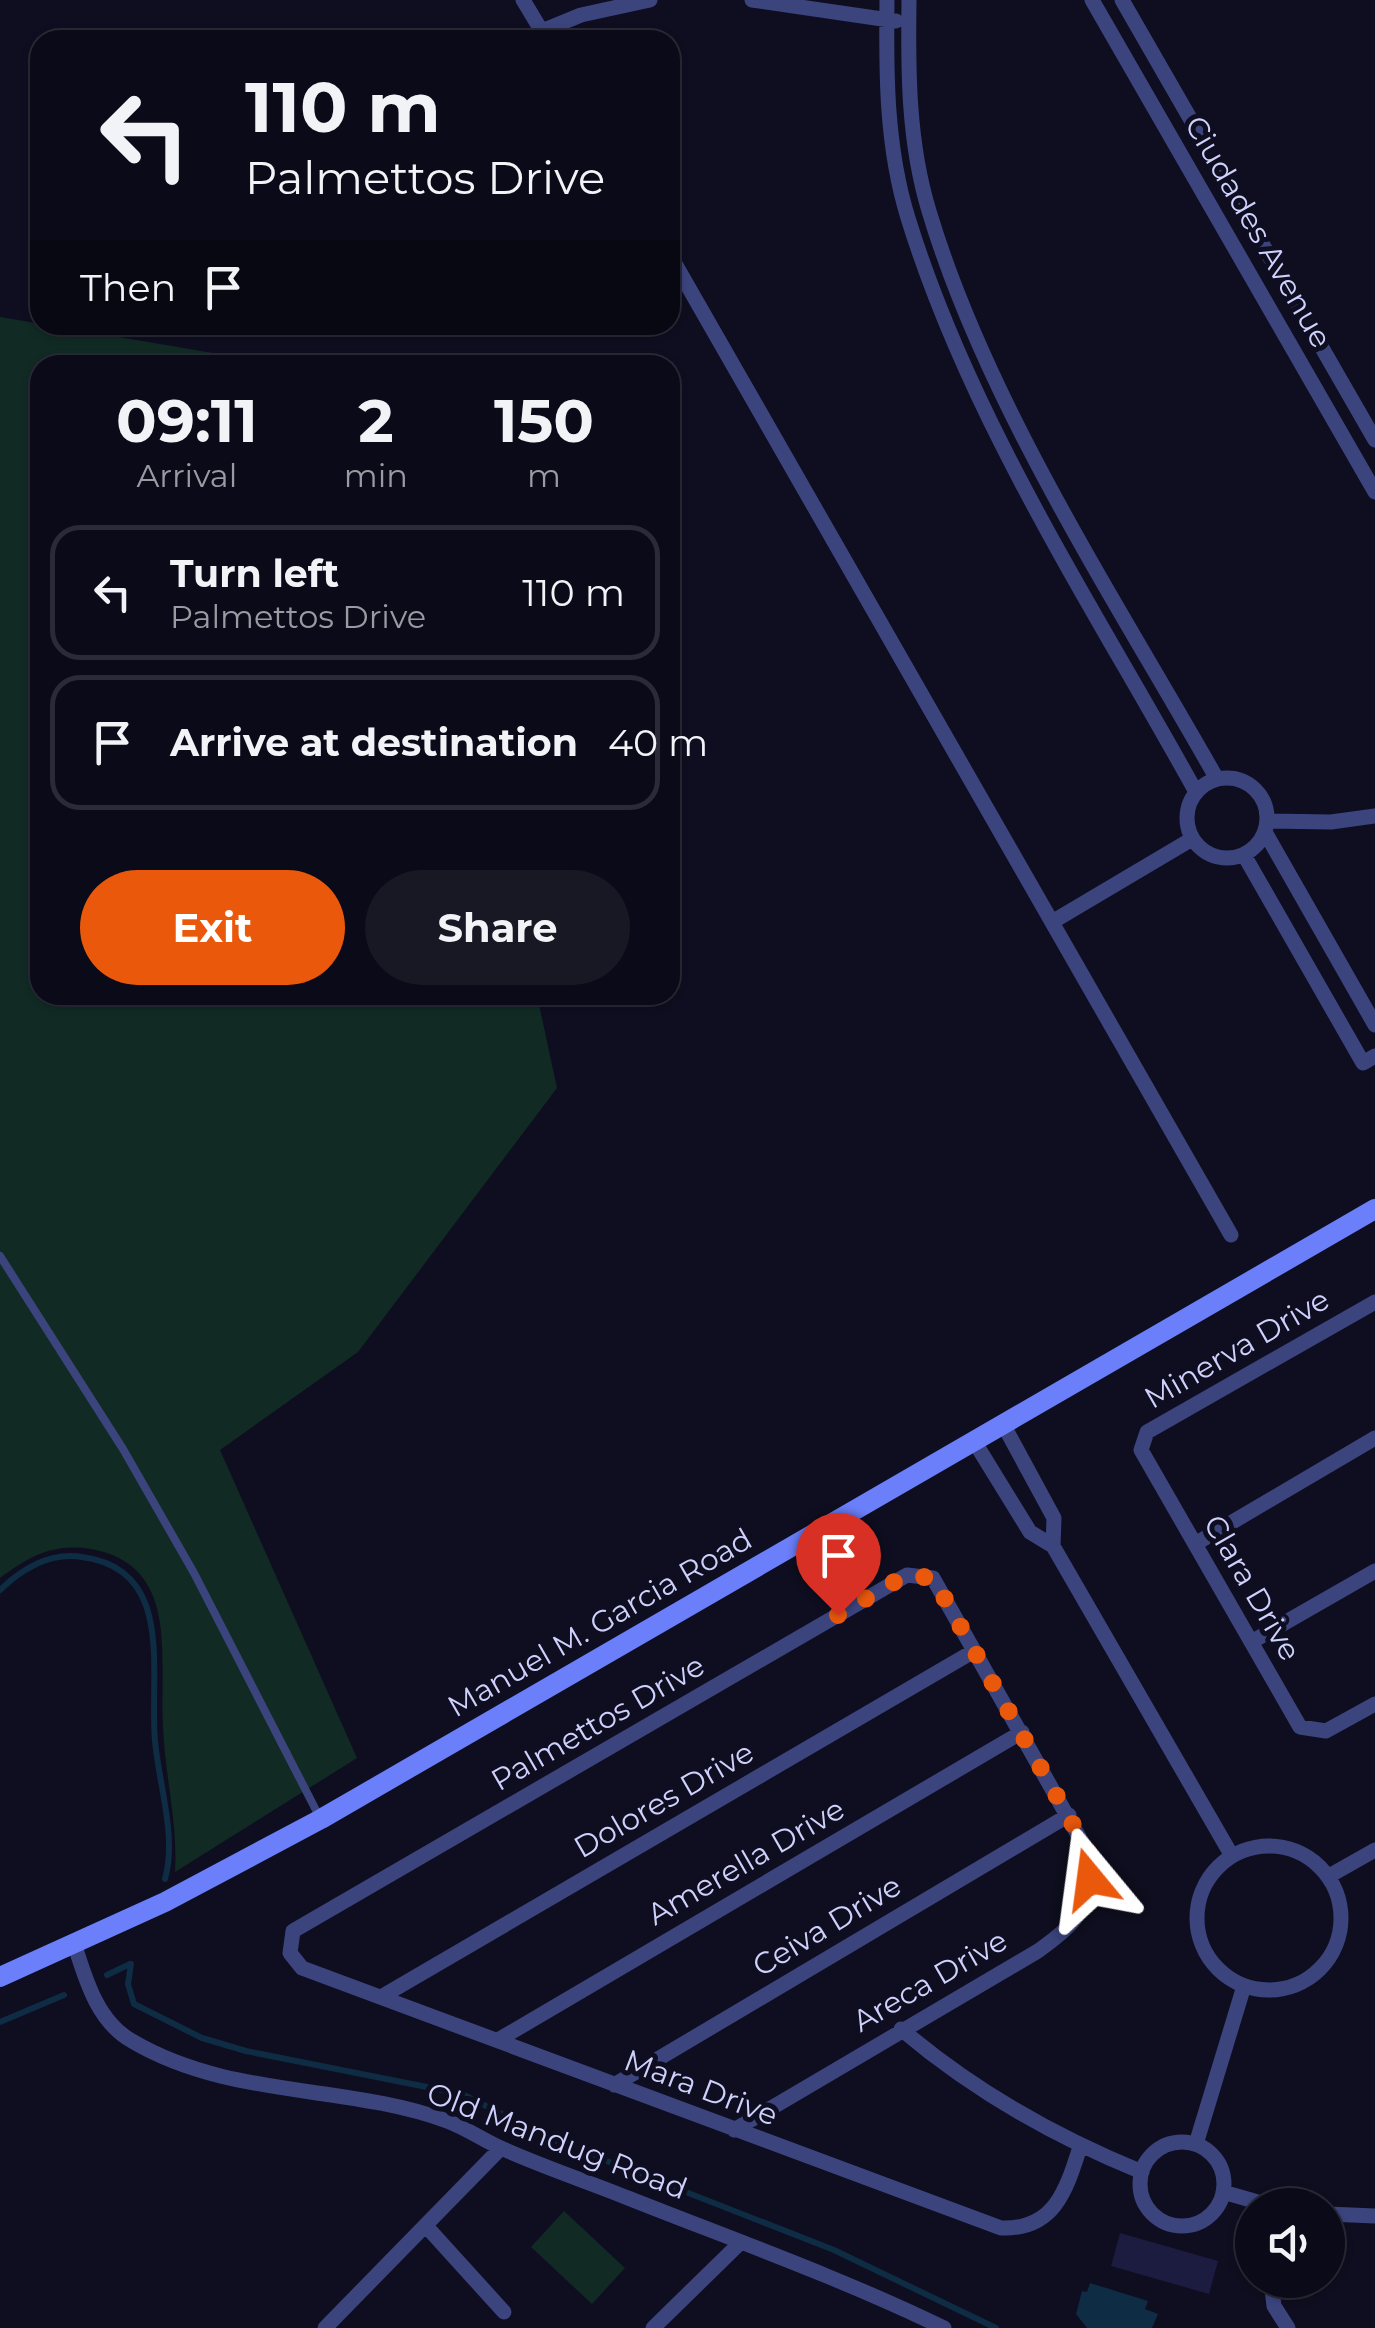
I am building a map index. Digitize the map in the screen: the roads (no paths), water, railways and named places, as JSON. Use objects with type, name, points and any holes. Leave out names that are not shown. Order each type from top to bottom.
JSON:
[{"type":"main road","name":"Manuel M. Garcia Road","points":[[0,1977],[74,1946],[321,1819],[1375,1209]]},
{"type":"street","points":[[523,0],[541,30]]},
{"type":"street","points":[[553,30],[581,15],[650,0]]},
{"type":"street","points":[[752,0],[908,23]]},
{"type":"street","points":[[887,0],[886,101],[906,215],[960,359],[1196,792]]},
{"type":"street","points":[[909,0],[908,99],[928,209],[980,350],[1217,779]]},
{"type":"street","name":"Ciudades Avenue","points":[[1092,0],[1375,492]]},
{"type":"street","name":"Ciudades Avenue","points":[[1122,0],[1375,440]]},
{"type":"street","points":[[680,272],[1231,1236]]},
{"type":"street","points":[[995,427],[1014,416]]},
{"type":"street","points":[[1244,856],[1214,857],[1192,838],[1187,810],[1196,792],[1217,779],[1236,779],[1253,787],[1264,802],[1266,827],[1375,1025]]},
{"type":"street","points":[[1244,856],[1266,827],[1375,816]]},
{"type":"street","points":[[1052,922],[1192,838]]},
{"type":"street","points":[[1244,856],[1363,1063],[1375,1056]]},
{"type":"street","name":"Minerva Drive","points":[[1142,1454],[1147,1432],[1375,1302]]},
{"type":"street","points":[[1003,1424],[1054,1518],[1054,1546],[1232,1856]]},
{"type":"street","points":[[1195,1544],[1375,1438]]},
{"type":"street","points":[[974,1441],[1030,1532],[1054,1546]]},
{"type":"street","name":"Clara Drive","points":[[1142,1454],[1300,1727],[1326,1731],[1375,1704]]},
{"type":"street","points":[[1253,1641],[1375,1570]]},
{"type":"street","name":"Palmettos Drive","points":[[293,1931],[906,1575],[933,1578]]},
{"type":"street","name":"Areca Drive","points":[[734,2130],[1069,1928],[1086,1906],[1090,1879],[1088,1851],[933,1578]]},
{"type":"street","name":"Dolores Drive","points":[[381,1996],[974,1650]]},
{"type":"street","name":"Amerella Drive","points":[[498,2040],[1022,1732]]},
{"type":"street","name":"Ceiva Drive","points":[[614,2085],[1069,1815]]},
{"type":"street","points":[[1252,1848],[1295,1850],[1328,1876],[1342,1914],[1332,1954],[1320,1970],[1284,1989],[1244,1986],[1222,1973],[1205,1951],[1197,1926],[1200,1898],[1212,1874],[1232,1856],[1252,1848]]},
{"type":"street","points":[[1328,1876],[1375,1850]]},
{"type":"street","name":"Mara Drive","points":[[293,1931],[290,1953],[302,1968],[1001,2228],[1035,2225],[1055,2210],[1080,2147]]},
{"type":"street","name":"Old Mandug Road","points":[[74,1946],[88,1987],[104,2015],[126,2038],[158,2056],[224,2077],[447,2121],[501,2148],[740,2244],[798,2262],[944,2328]]},
{"type":"street","points":[[1196,2144],[1244,1986]]},
{"type":"street","points":[[901,2028],[945,2066],[1080,2147],[1142,2172]]},
{"type":"street","points":[[1179,2142],[1196,2144],[1221,2168],[1224,2192],[1208,2218],[1194,2225],[1164,2223],[1144,2202],[1142,2172],[1150,2157],[1163,2146],[1179,2142]]},
{"type":"street","points":[[326,2328],[501,2148]]},
{"type":"street","points":[[1224,2192],[1235,2195]]},
{"type":"street","points":[[1345,2215],[1375,2216]]},
{"type":"street","points":[[426,2226],[504,2312]]},
{"type":"street","points":[[654,2328],[740,2244]]},
{"type":"street","points":[[1273,2298],[1288,2328]]},
{"type":"lane","points":[[0,1256],[123,1449],[194,1573],[321,1819]]},
{"type":"water","points":[[1090,2283],[1148,2301],[1145,2309],[1158,2314],[1152,2328],[1087,2328],[1076,2314],[1082,2291],[1087,2292]]},
{"type":"waterway","points":[[0,1590],[38,1563],[70,1556],[112,1566],[132,1581],[145,1602],[152,1628],[155,1741],[168,1828],[165,1879]]},
{"type":"waterway","points":[[107,1975],[130,1964]]},
{"type":"waterway","points":[[131,1964],[128,1984],[134,2004],[202,2038],[246,2051],[462,2094],[558,2142],[834,2250],[996,2328]]},
{"type":"waterway","points":[[0,2022],[64,1995]]}]
